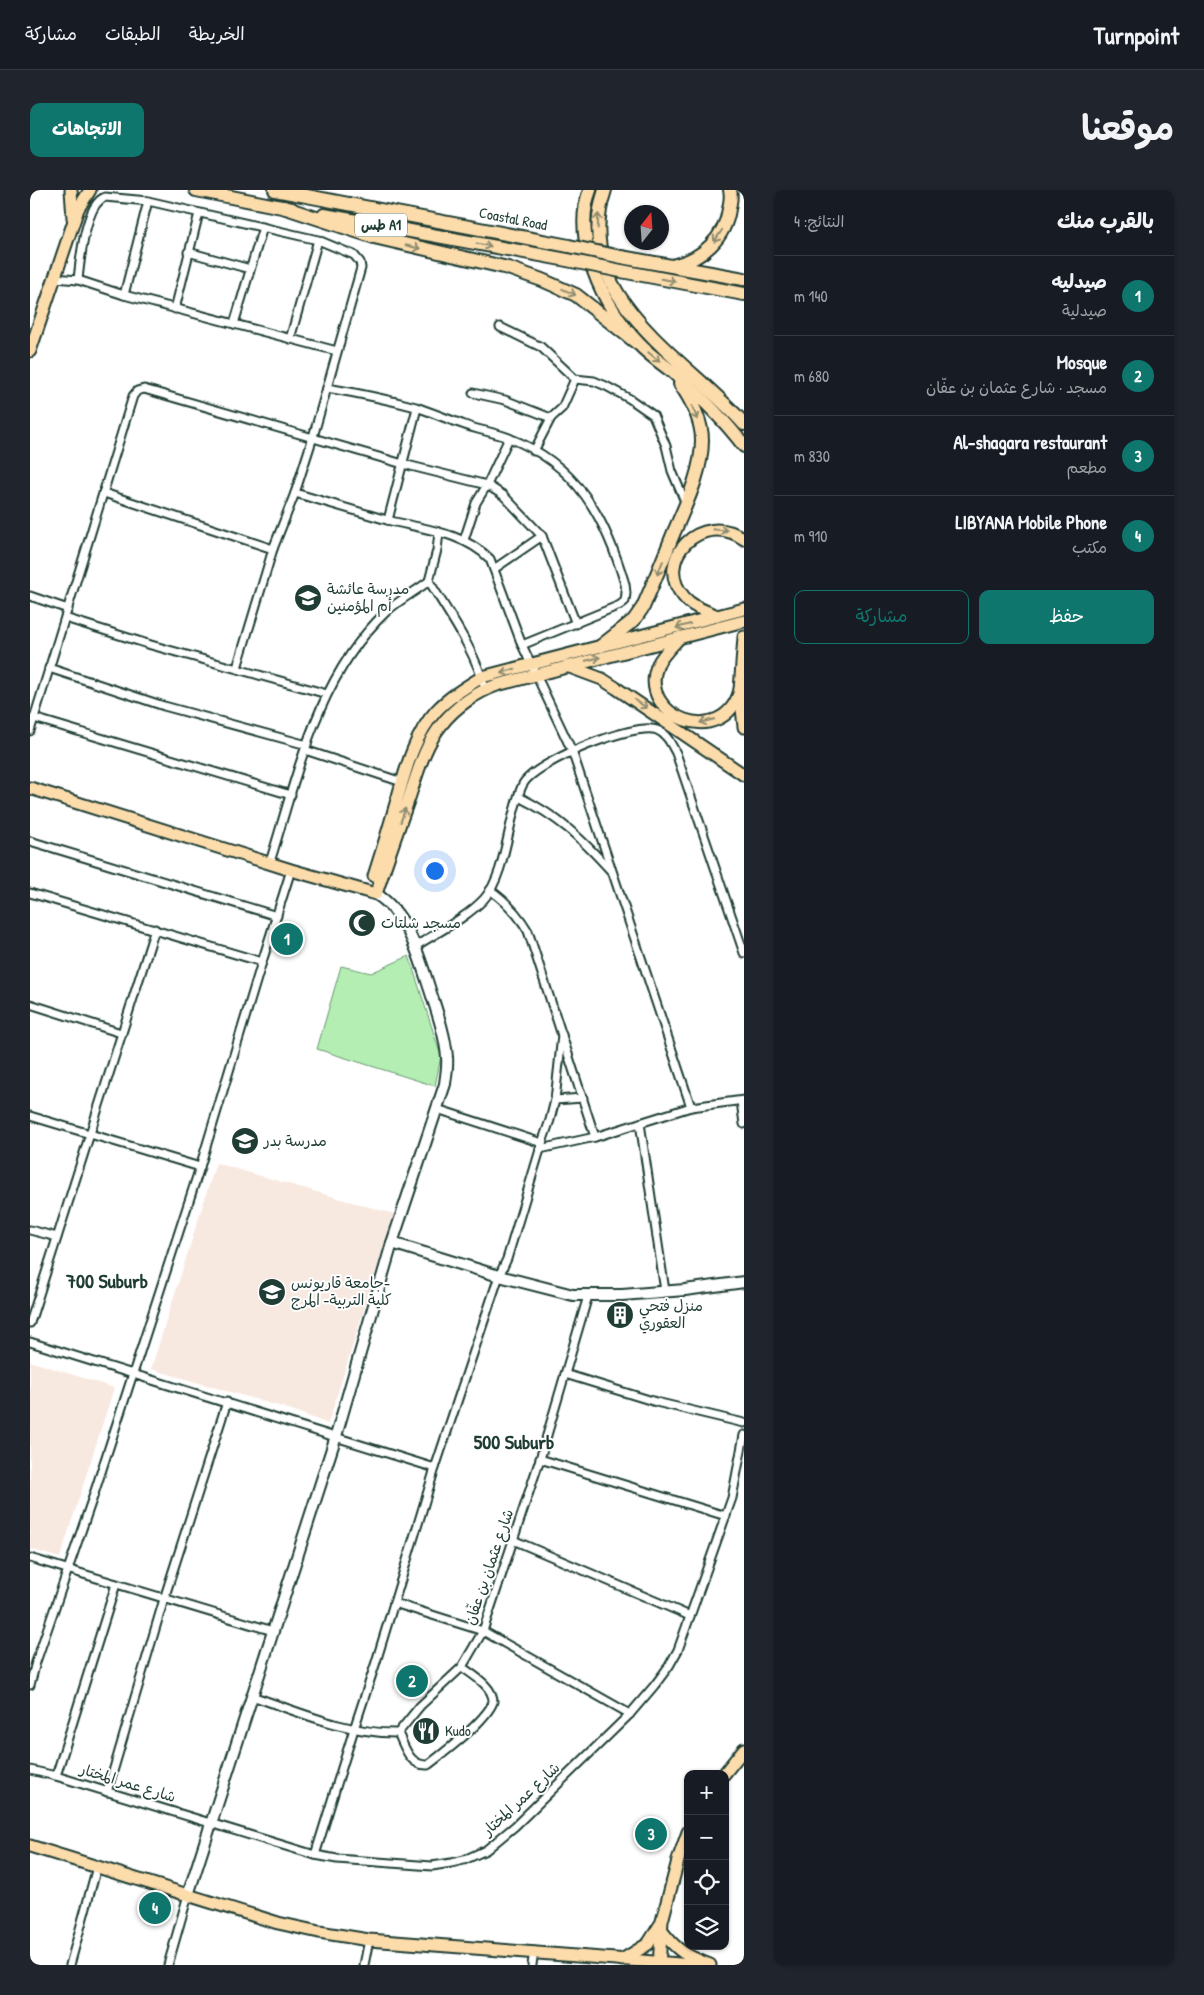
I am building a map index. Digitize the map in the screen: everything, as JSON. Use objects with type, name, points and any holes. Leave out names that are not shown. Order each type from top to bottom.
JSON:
[{"type":"highway","name":"طس A1","points":[[196,190],[744,294]]},
{"type":"highway","name":"Coastal Road","points":[[275,190],[744,279]]},
{"type":"highway","points":[[590,190],[584,216],[585,238],[590,261],[598,285],[610,306],[637,343]]},
{"type":"highway","points":[[605,190],[598,209],[600,251],[608,276],[620,299],[636,321],[717,395],[744,424]]},
{"type":"highway","points":[[669,266],[688,262],[704,252],[719,237],[728,217],[730,190]]},
{"type":"highway","points":[[283,207],[374,237],[508,268],[576,295],[671,371],[725,421],[744,446]]},
{"type":"highway","points":[[601,646],[634,620],[643,607],[686,504],[696,474],[702,440],[700,424],[693,408],[671,371]]},
{"type":"main road","points":[[71,190],[73,222]]},
{"type":"main road","points":[[30,351],[34,326],[55,278],[78,209],[90,190]]},
{"type":"main road","points":[[717,616],[693,605],[678,589],[674,570],[680,550],[693,536],[713,529],[729,531],[744,539]]},
{"type":"main road","points":[[372,894],[430,744],[442,724],[464,704],[485,689],[534,669],[601,646],[744,609]]},
{"type":"main road","points":[[372,894],[402,782],[416,744],[431,718],[448,700],[482,677],[567,666],[744,621]]},
{"type":"main road","points":[[680,637],[659,663],[655,678],[656,689],[661,702],[669,712],[690,722],[701,724],[713,721],[732,708],[738,699],[744,637]]},
{"type":"main road","points":[[567,666],[586,672],[609,683],[744,775]]},
{"type":"main road","points":[[740,690],[744,727]]},
{"type":"main road","points":[[30,788],[372,894]]},
{"type":"main road","points":[[727,1770],[744,1749]]},
{"type":"main road","points":[[659,1964],[662,1926],[684,1843]]},
{"type":"main road","points":[[30,1846],[278,1923],[318,1932],[369,1940],[534,1952],[587,1960],[693,1965]]},
{"type":"main road","points":[[629,1962],[648,1944],[662,1926]]},
{"type":"main road","points":[[662,1926],[678,1950],[685,1955],[710,1965]]},
{"type":"street","points":[[78,280],[80,254],[91,212],[101,198],[112,196],[148,201],[318,240],[354,255],[360,262],[361,268],[313,437],[295,493],[273,549],[238,668]]},
{"type":"street","points":[[124,296],[148,201]]},
{"type":"street","points":[[175,309],[199,213]]},
{"type":"street","points":[[234,324],[263,227]]},
{"type":"street","points":[[290,339],[318,240]]},
{"type":"street","points":[[188,252],[250,269]]},
{"type":"street","points":[[55,278],[78,280],[124,296],[337,351]]},
{"type":"street","points":[[500,327],[541,347],[575,379],[606,386],[630,399],[653,415],[666,446],[672,471],[686,504]]},
{"type":"street","points":[[534,452],[551,418],[562,408],[575,379]]},
{"type":"street","points":[[327,388],[364,394],[417,408],[464,425],[509,438],[554,463],[580,487],[602,522],[624,584],[625,601],[576,624],[522,645]]},
{"type":"street","points":[[30,731],[133,396],[137,391],[144,389],[403,464],[487,485],[503,495],[542,536],[576,624]]},
{"type":"street","points":[[473,393],[505,400],[551,418]]},
{"type":"street","points":[[388,520],[417,408]]},
{"type":"street","points":[[464,540],[476,503],[487,485],[509,438]]},
{"type":"street","points":[[104,493],[273,549]]},
{"type":"street","points":[[295,493],[464,540],[481,550],[490,559],[522,645],[572,751],[691,1107]]},
{"type":"street","points":[[270,862],[306,748],[327,694],[343,664],[386,612],[429,581],[440,532]]},
{"type":"street","points":[[494,569],[542,536]]},
{"type":"street","points":[[429,581],[457,627],[482,677],[485,689]]},
{"type":"street","points":[[30,596],[68,609]]},
{"type":"street","points":[[65,618],[152,645],[238,668],[282,683],[327,694]]},
{"type":"street","points":[[49,668],[164,706],[306,748],[402,782]]},
{"type":"street","points":[[34,718],[291,795]]},
{"type":"street","points":[[416,946],[471,910],[485,898],[499,869],[523,784],[529,776],[572,751],[625,732],[644,728],[657,730],[668,739],[676,753],[744,953]]},
{"type":"street","points":[[519,797],[563,822],[613,874]]},
{"type":"street","points":[[30,841],[277,916]]},
{"type":"street","points":[[30,1685],[33,1661],[93,1497],[200,1167],[291,870]]},
{"type":"street","points":[[490,890],[510,906],[528,931],[595,1136]]},
{"type":"street","points":[[30,892],[262,962]]},
{"type":"street","points":[[168,1965],[188,1895],[336,1436],[392,1243],[445,1084],[447,1060],[442,1029],[416,946],[392,907],[386,900],[372,894]]},
{"type":"street","points":[[30,1323],[155,929]]},
{"type":"street","points":[[30,1004],[121,1033]]},
{"type":"street","points":[[315,1855],[435,1468],[506,1258],[550,1120],[555,1100],[562,1035]]},
{"type":"street","points":[[555,1100],[583,1098]]},
{"type":"street","points":[[437,1109],[541,1146],[595,1136],[691,1107],[743,1101],[744,1124]]},
{"type":"street","points":[[30,1116],[200,1167]]},
{"type":"street","points":[[640,1123],[665,1292]]},
{"type":"street","points":[[30,1230],[57,1237]]},
{"type":"street","points":[[392,1243],[499,1276],[573,1296],[665,1292],[744,1282]]},
{"type":"street","name":"شارع عثمان بن عفّان","points":[[398,1733],[420,1706],[462,1667],[483,1631],[540,1459],[588,1296]]},
{"type":"street","points":[[30,1342],[435,1468]]},
{"type":"street","points":[[565,1374],[656,1402],[744,1423]]},
{"type":"street","points":[[107,1792],[164,1599],[227,1402]]},
{"type":"street","name":"شارع عمر المختار","points":[[30,1770],[56,1776],[315,1855],[337,1859],[432,1866],[457,1862],[474,1856],[486,1850],[515,1826],[630,1714],[669,1666],[678,1650],[726,1516],[739,1469],[744,1435]]},
{"type":"street","points":[[540,1459],[726,1516]]},
{"type":"street","points":[[513,1540],[690,1616]]},
{"type":"street","points":[[30,1558],[273,1631]]},
{"type":"street","points":[[56,1776],[116,1584]]},
{"type":"street","points":[[394,1603],[483,1631],[630,1714]]},
{"type":"street","points":[[252,1696],[354,1729],[398,1733],[406,1753],[411,1759],[418,1764],[428,1765],[448,1750],[487,1713],[493,1702],[492,1694],[462,1667]]},
{"type":"street","points":[[70,1965],[97,1867]]},
{"type":"street","points":[[364,1965],[369,1940]]},
{"type":"street","points":[[532,1965],[534,1952]]},
{"type":"shaded area","name":"جامعة قاريونس- كلية التربية- المرج","points":[[216,1163],[394,1214],[328,1424],[292,1410],[151,1369]]},
{"type":"shaded area","points":[[30,1361],[114,1388],[60,1558],[30,1549]]},
{"type":"green space","points":[[409,956],[441,1056],[435,1086],[317,1049],[341,966],[371,973]]},
{"type":"place","name":"مدرسة عائشة أم المؤمنين","points":[[308,598]]},
{"type":"place","name":"مسجد شلتات","points":[[362,923]]},
{"type":"place","name":"صيدليه","points":[[287,939]]},
{"type":"place","name":"مدرسة بدر","points":[[245,1141]]},
{"type":"place","name":"جامعة قاريونس- كلية التربية- المرج","points":[[272,1292]]},
{"type":"place","name":"منزل فتحي العقوري","points":[[620,1315]]},
{"type":"place","name":"Mosque","points":[[412,1681]]},
{"type":"place","name":"Kudo","points":[[426,1731]]},
{"type":"place","name":"Al-shagara restaurant","points":[[651,1834]]},
{"type":"place","name":"LIBYANA Mobile Phone","points":[[155,1908]]},
{"type":"district","name":"700 Suburb","points":[[107,1281]]},
{"type":"district","name":"500 Suburb","points":[[514,1442]]}]
